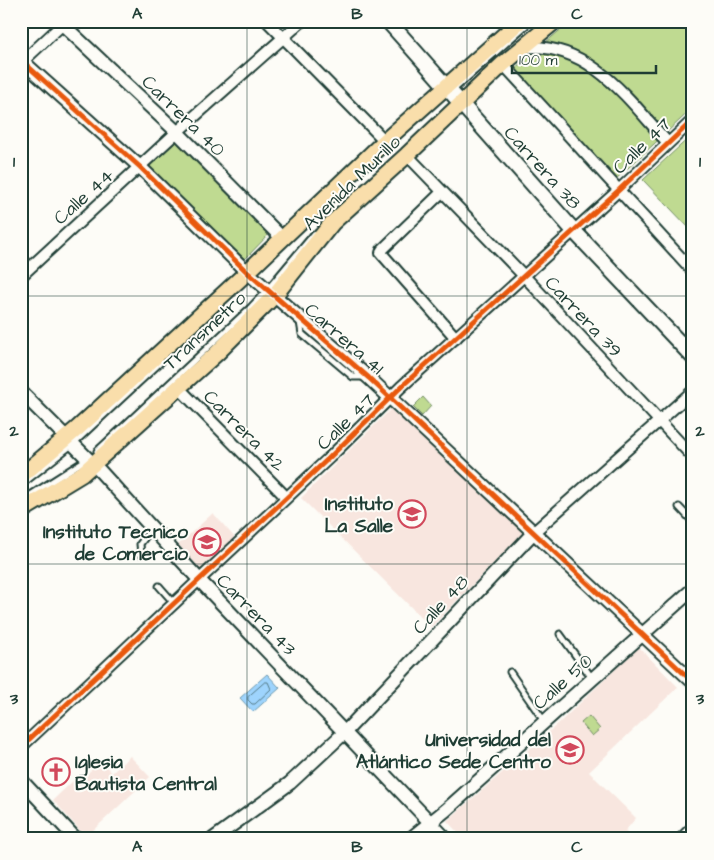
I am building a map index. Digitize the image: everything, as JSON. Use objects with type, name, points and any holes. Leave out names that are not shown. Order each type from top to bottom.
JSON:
[{"type":"main road","name":"Carrera 38","points":[[388,21],[574,231],[693,357]]},
{"type":"main road","name":"Avenida Murillo","points":[[21,511],[69,482],[217,353],[332,223],[407,155],[453,96],[520,21]]},
{"type":"main road","name":"Avenida Murillo","points":[[21,476],[70,441],[251,276],[282,238],[385,141],[504,64],[555,21]]},
{"type":"street","points":[[268,21],[385,141]]},
{"type":"street","name":"Calle 44","points":[[21,276],[177,132],[302,21]]},
{"type":"street","points":[[22,61],[62,22]]},
{"type":"street","name":"Carrera 40","points":[[62,22],[177,132],[282,238]]},
{"type":"street","points":[[521,48],[539,47],[558,50],[594,66],[616,86],[668,143]]},
{"type":"street","name":"Carrera 41","points":[[22,61],[140,167],[251,276],[369,378],[693,682]]},
{"type":"street","points":[[504,64],[693,270]]},
{"type":"street","name":"Calle 47","points":[[21,747],[330,457],[390,398],[619,190],[693,120]]},
{"type":"street","name":"Carrera 39","points":[[407,155],[693,457]]},
{"type":"street","points":[[442,192],[381,253],[456,338]]},
{"type":"street","name":"Carrera 42","points":[[179,388],[286,497]]},
{"type":"street","name":"Calle 48","points":[[213,839],[290,783],[344,733],[534,532],[658,420],[693,391]]},
{"type":"street","name":"Carrera 43","points":[[21,392],[91,461],[198,579],[446,839]]},
{"type":"street","name":"Calle 50","points":[[410,839],[693,589]]},
{"type":"street","points":[[21,780],[76,839]]},
{"type":"street","points":[[682,839],[693,827]]},
{"type":"lane","points":[[424,130],[453,96],[531,21]]},
{"type":"lane","points":[[453,96],[546,21]]},
{"type":"lane","name":"Transmetro","points":[[21,500],[91,461],[270,293],[321,226]]},
{"type":"lane","name":"Transmetro","points":[[21,485],[164,359]]},
{"type":"lane","points":[[679,508],[693,522]]},
{"type":"lane","points":[[141,554],[140,544],[152,527]]},
{"type":"lane","points":[[159,586],[174,603]]},
{"type":"lane","points":[[560,634],[592,678]]},
{"type":"lane","points":[[510,672],[545,721]]},
{"type":"shaded area","name":"Instituto La Salle","points":[[393,407],[525,531],[431,627],[301,498]]},
{"type":"shaded area","name":"Instituto Tecnico de Comercio","points":[[213,513],[236,539],[201,570],[178,545]]},
{"type":"shaded area","name":"Universidad del Atlántico Sede Centro","points":[[639,647],[678,687],[589,772],[636,818],[625,831],[633,839],[464,839],[447,821],[560,722]]},
{"type":"shaded area","points":[[130,756],[150,777],[86,837],[53,800],[74,780],[77,783],[101,761],[112,773]]},
{"type":"green space","points":[[571,21],[693,21],[693,108],[615,180],[514,69]]},
{"type":"green space","points":[[693,134],[693,232],[643,180]]},
{"type":"green space","points":[[178,140],[271,232],[245,259],[149,167]]},
{"type":"green space","points":[[423,397],[431,406],[422,416],[413,407]]},
{"type":"green space","points":[[589,716],[600,729],[592,736],[581,723]]},
{"type":"water","points":[[267,674],[280,688],[253,712],[240,698]]},
{"type":"cycle path","points":[[21,60],[140,167],[247,272],[369,378],[693,682]]},
{"type":"cycle path","points":[[21,747],[330,457],[401,387],[619,190],[693,120]]},
{"type":"place","name":"Instituto La Salle","points":[[412,514]]},
{"type":"place","name":"Instituto Tecnico de Comercio","points":[[207,542]]},
{"type":"place","name":"Universidad del Atlántico Sede Centro","points":[[570,750]]},
{"type":"place","name":"Iglesia Bautista Central","points":[[56,772]]}]
